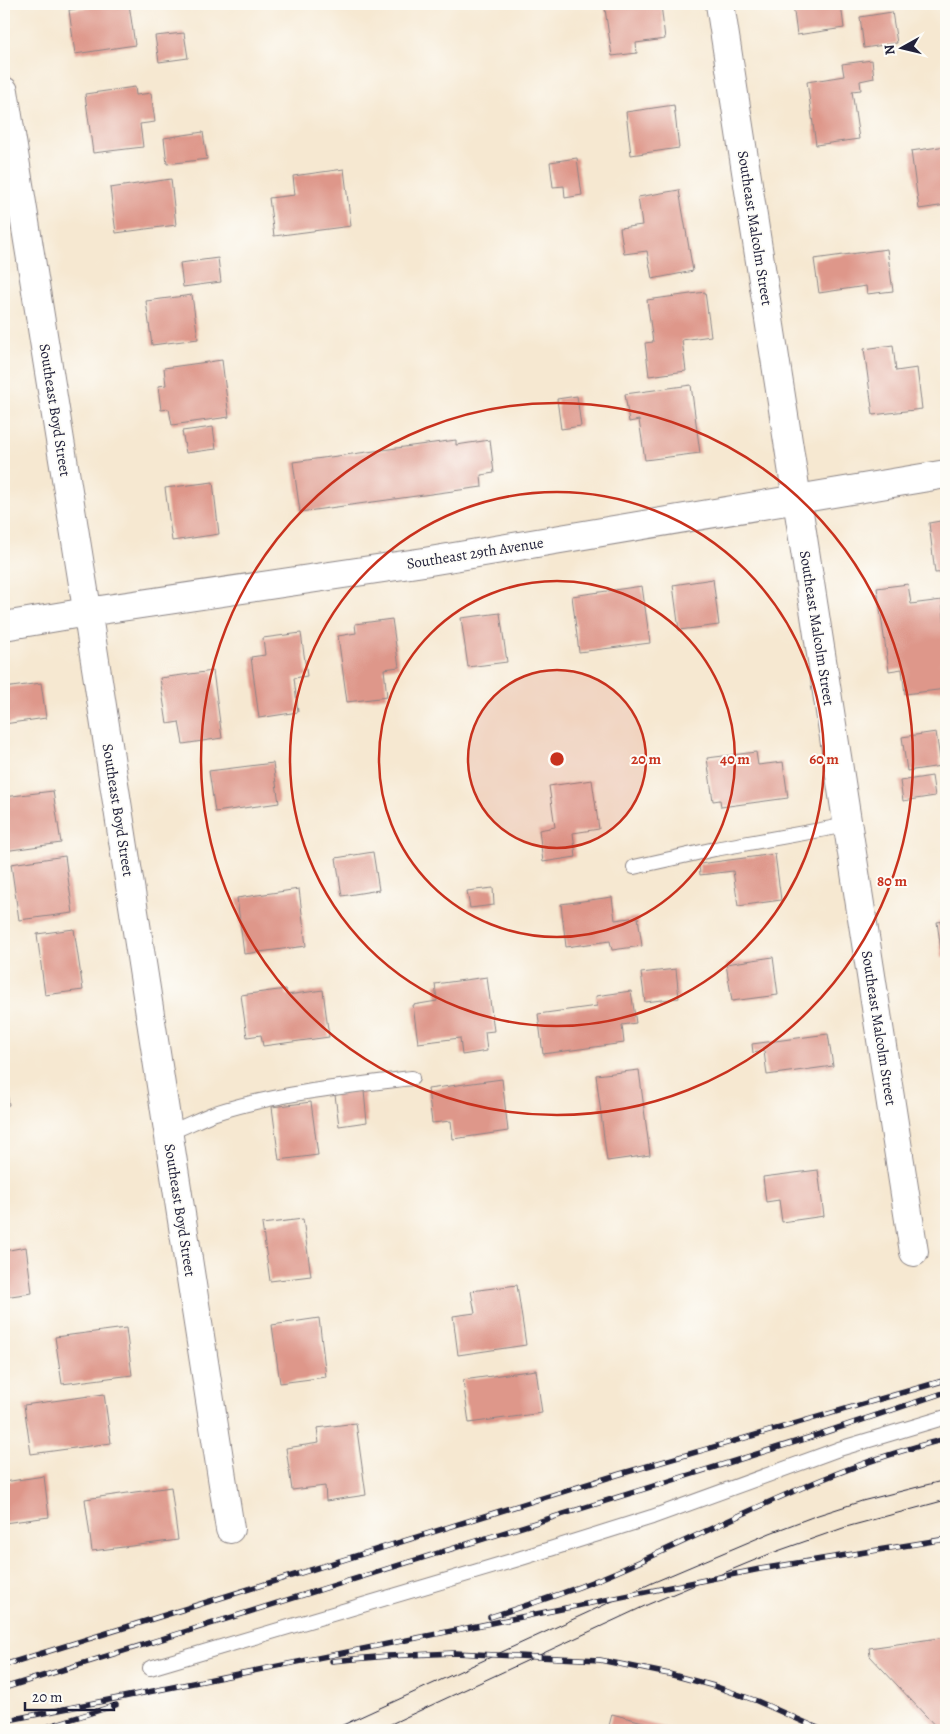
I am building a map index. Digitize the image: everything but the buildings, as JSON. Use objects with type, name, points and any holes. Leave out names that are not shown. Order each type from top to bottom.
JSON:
[{"type":"street","name":"Southeast Malcolm Street","points":[[720,4],[914,1252]]},
{"type":"street","name":"Southeast Boyd Street","points":[[4,91],[230,1529]]},
{"type":"street","name":"Southeast 29th Avenue","points":[[4,626],[424,562],[946,474]]},
{"type":"lane","points":[[634,867],[715,849],[848,826]]},
{"type":"lane","points":[[168,1133],[214,1114],[276,1098],[342,1086],[412,1078]]},
{"type":"lane","points":[[150,1668],[634,1523],[840,1450],[946,1417]]},
{"type":"tram line","points":[[332,1730],[652,1583],[770,1533],[862,1501],[946,1480]]},
{"type":"tram line","points":[[378,1730],[649,1604],[772,1553],[846,1527],[946,1500]]},
{"type":"railway","points":[[4,1665],[620,1474],[946,1380]]},
{"type":"railway","points":[[4,1688],[808,1438],[946,1392]]},
{"type":"railway","points":[[490,1617],[613,1574],[824,1478],[864,1463],[946,1439]]},
{"type":"railway","points":[[4,1721],[760,1569],[946,1539]]},
{"type":"railway","points":[[332,1661],[455,1653],[600,1660],[669,1674],[714,1686],[757,1701],[822,1730]]},
{"type":"railway","points":[[37,1730],[116,1705]]}]
